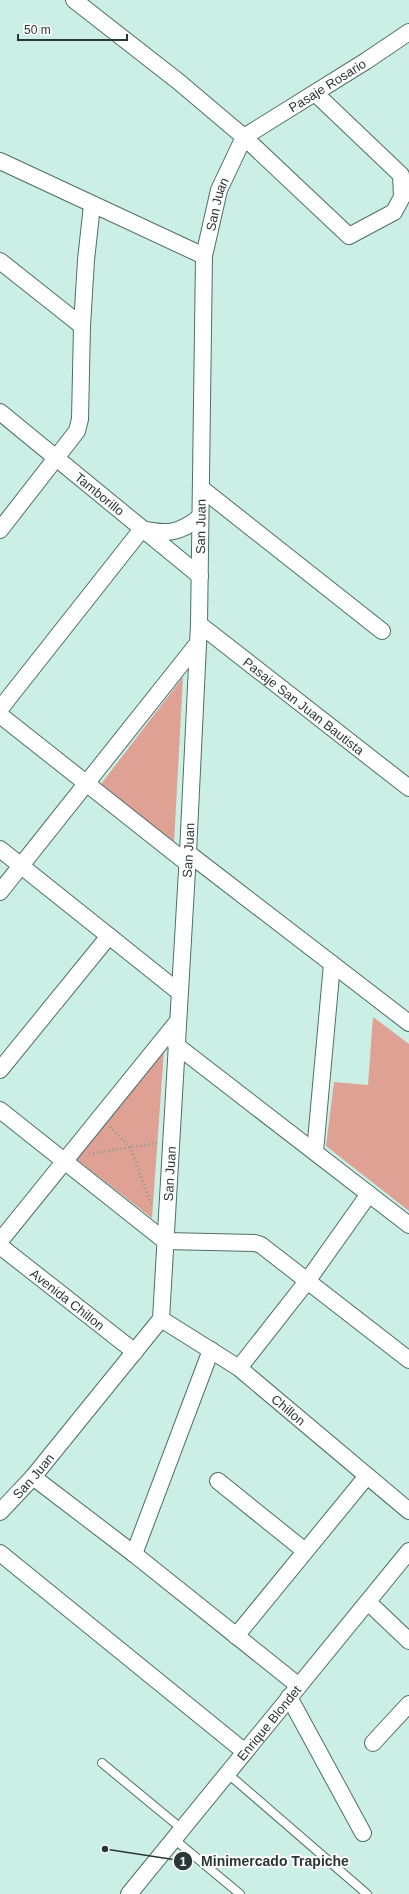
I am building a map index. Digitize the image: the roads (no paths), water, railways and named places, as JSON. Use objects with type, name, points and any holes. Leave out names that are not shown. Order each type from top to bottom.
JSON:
[{"type":"street","points":[[74,0],[179,82],[244,137],[349,236],[394,212],[402,197],[401,175],[314,93]]},
{"type":"street","name":"Pasaje Rosario","points":[[244,137],[409,32]]},
{"type":"street","name":"San Juan","points":[[0,1512],[32,1477],[161,1319],[188,858],[199,624],[204,256],[219,190],[244,137]]},
{"type":"street","points":[[0,161],[204,256]]},
{"type":"street","points":[[0,530],[57,459],[77,431],[80,419],[82,326],[86,260],[92,205]]},
{"type":"street","points":[[0,261],[82,326]]},
{"type":"street","name":"Tamborillo","points":[[0,412],[200,576]]},
{"type":"street","points":[[201,488],[382,631]]},
{"type":"street","points":[[0,709],[142,529],[159,533],[172,532],[188,527],[200,517]]},
{"type":"street","name":"Pasaje San Juan Bautista","points":[[199,624],[409,788]]},
{"type":"street","points":[[0,892],[198,643]]},
{"type":"street","points":[[0,715],[86,783],[332,964],[409,1023]]},
{"type":"street","points":[[0,849],[179,992]]},
{"type":"street","points":[[0,1070],[109,936]]},
{"type":"street","points":[[315,1152],[332,964]]},
{"type":"street","points":[[0,1241],[178,1021]]},
{"type":"street","points":[[176,1045],[409,1225]]},
{"type":"street","points":[[0,1110],[165,1241],[261,1244],[409,1360]]},
{"type":"street","points":[[239,1368],[308,1280],[369,1194]]},
{"type":"street","name":"Avenida Chillon","points":[[0,1246],[135,1352]]},
{"type":"street","name":"Chillon","points":[[161,1319],[239,1368],[409,1511]]},
{"type":"street","points":[[134,1554],[211,1350]]},
{"type":"street","points":[[236,1636],[367,1476]]},
{"type":"street","points":[[32,1477],[134,1554],[236,1636],[294,1692],[363,1833]]},
{"type":"street","points":[[218,1481],[305,1551]]},
{"type":"street","name":"Enrique Blondet","points":[[129,1894],[409,1551]]},
{"type":"street","points":[[0,1553],[245,1752]]},
{"type":"street","points":[[368,1602],[409,1641]]},
{"type":"street","points":[[373,1743],[409,1704]]},
{"type":"lane","points":[[102,1763],[240,1894]]},
{"type":"lane","points":[[227,1774],[367,1894]]},
{"type":"place","name":"Minimercado Trapiche","points":[[105,1849]]}]
